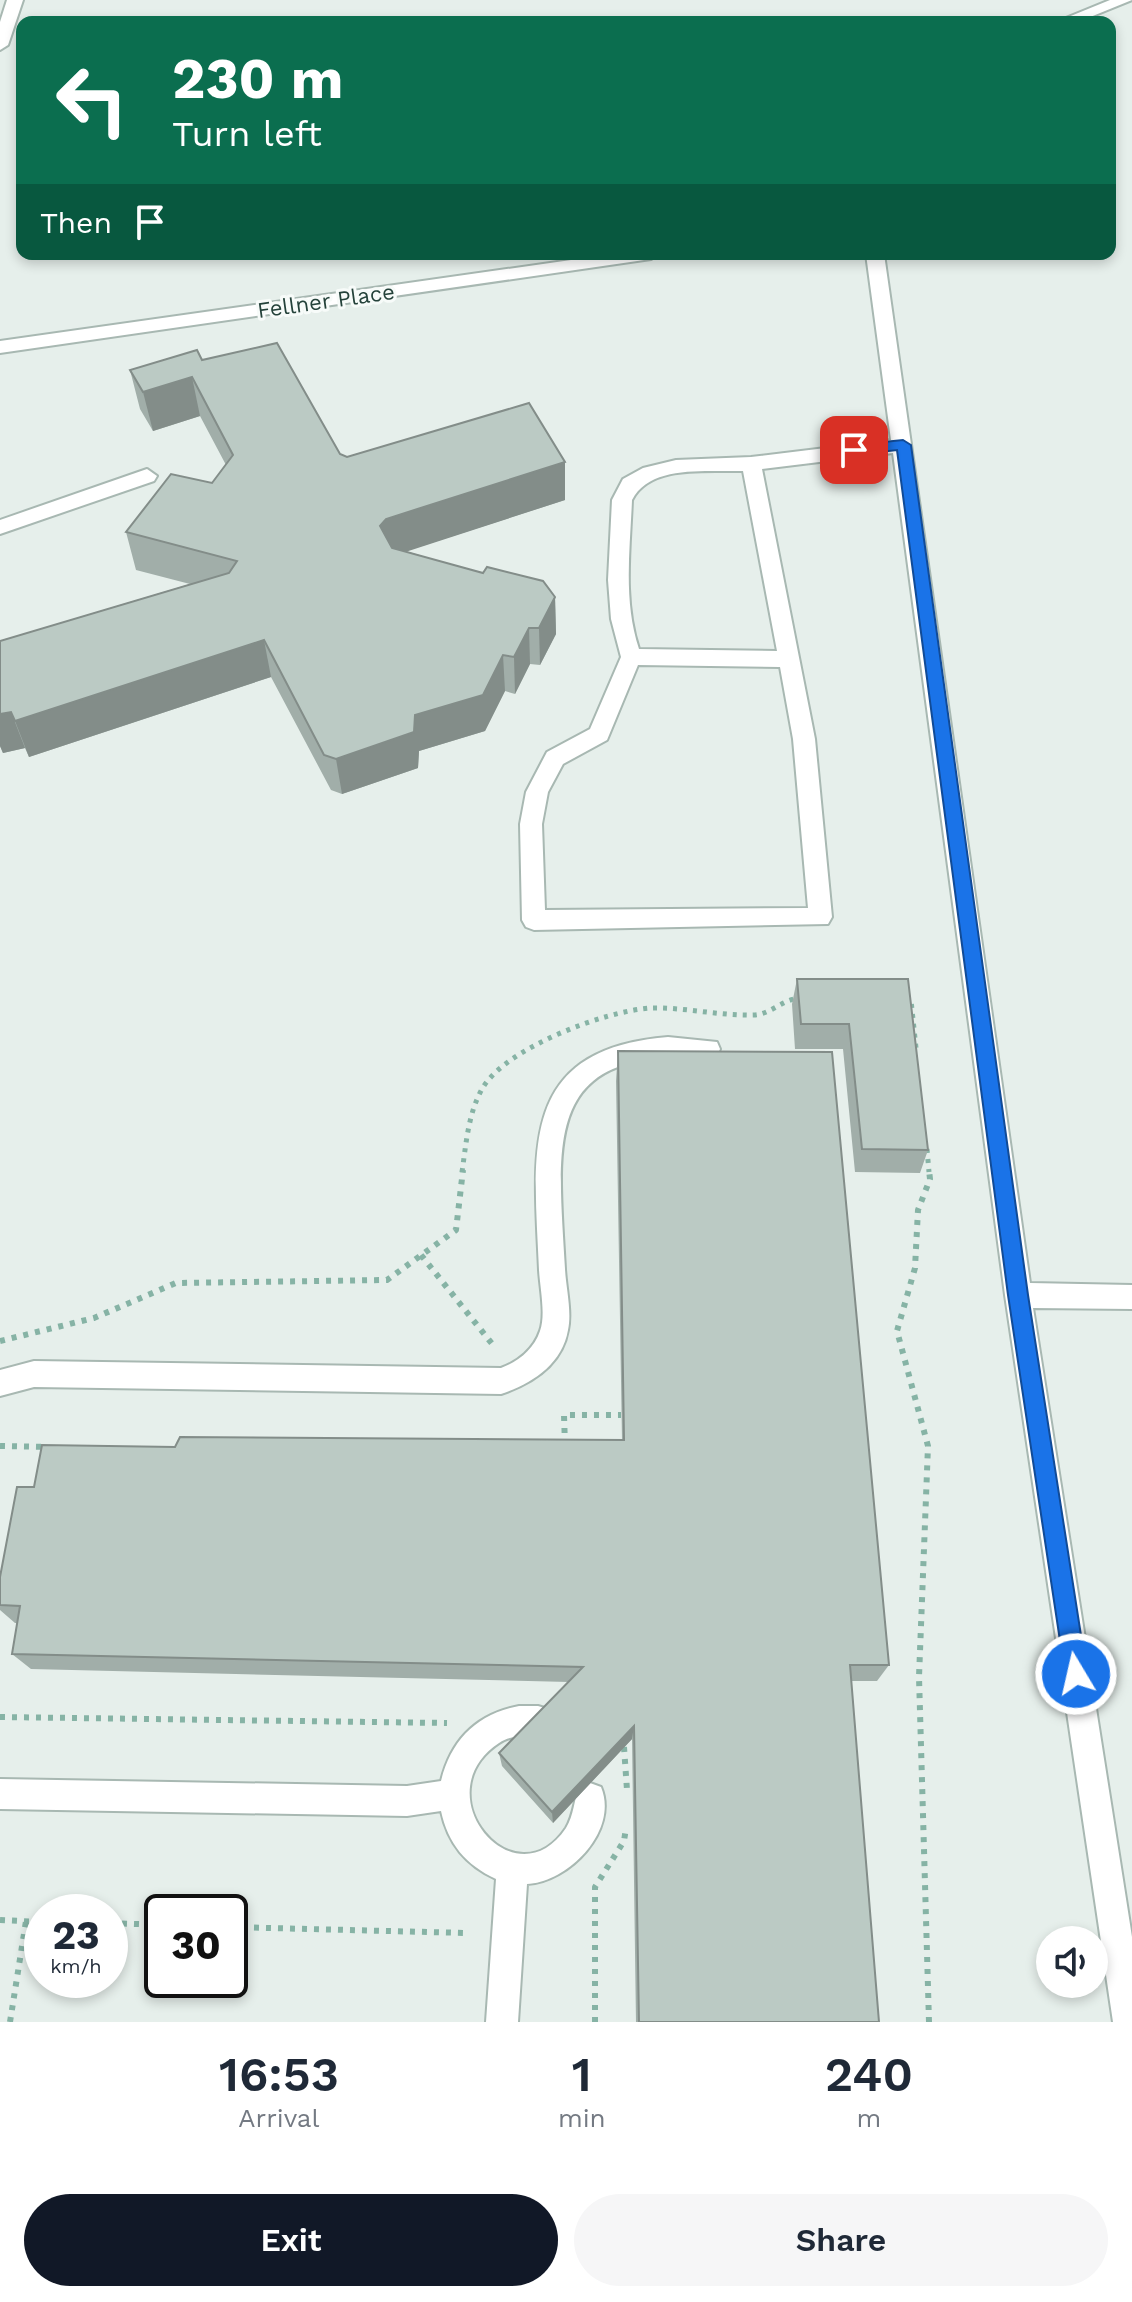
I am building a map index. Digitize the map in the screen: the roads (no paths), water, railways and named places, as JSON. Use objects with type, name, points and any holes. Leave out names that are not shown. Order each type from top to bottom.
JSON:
[{"type":"street","points":[[0,45],[15,0]]},
{"type":"street","points":[[1080,16],[1124,0]]},
{"type":"street","name":"Fellner Place","points":[[0,347],[609,260]]},
{"type":"street","points":[[876,260],[1018,1295],[1129,2022]]},
{"type":"street","points":[[751,464],[804,739],[820,917],[534,920],[531,824],[537,792],[555,758],[599,734],[631,657],[622,637],[619,608],[622,500],[630,484],[650,473],[676,467],[751,464],[903,445]]},
{"type":"street","points":[[0,527],[147,476]]},
{"type":"street","points":[[631,657],[789,659]]},
{"type":"street","points":[[0,1383],[34,1374],[501,1381],[526,1373],[542,1356],[555,1330],[550,1149],[561,1098],[577,1080],[617,1053],[663,1048],[708,1049]]},
{"type":"street","points":[[1018,1295],[1132,1297]]},
{"type":"street","points":[[547,1723],[531,1719],[488,1732],[470,1748],[458,1770],[454,1794],[457,1819],[467,1842],[484,1858],[512,1871],[548,1864],[568,1851],[581,1833],[590,1798]]},
{"type":"street","points":[[0,1794],[407,1801],[454,1794]]},
{"type":"street","points":[[502,2022],[512,1871]]}]
